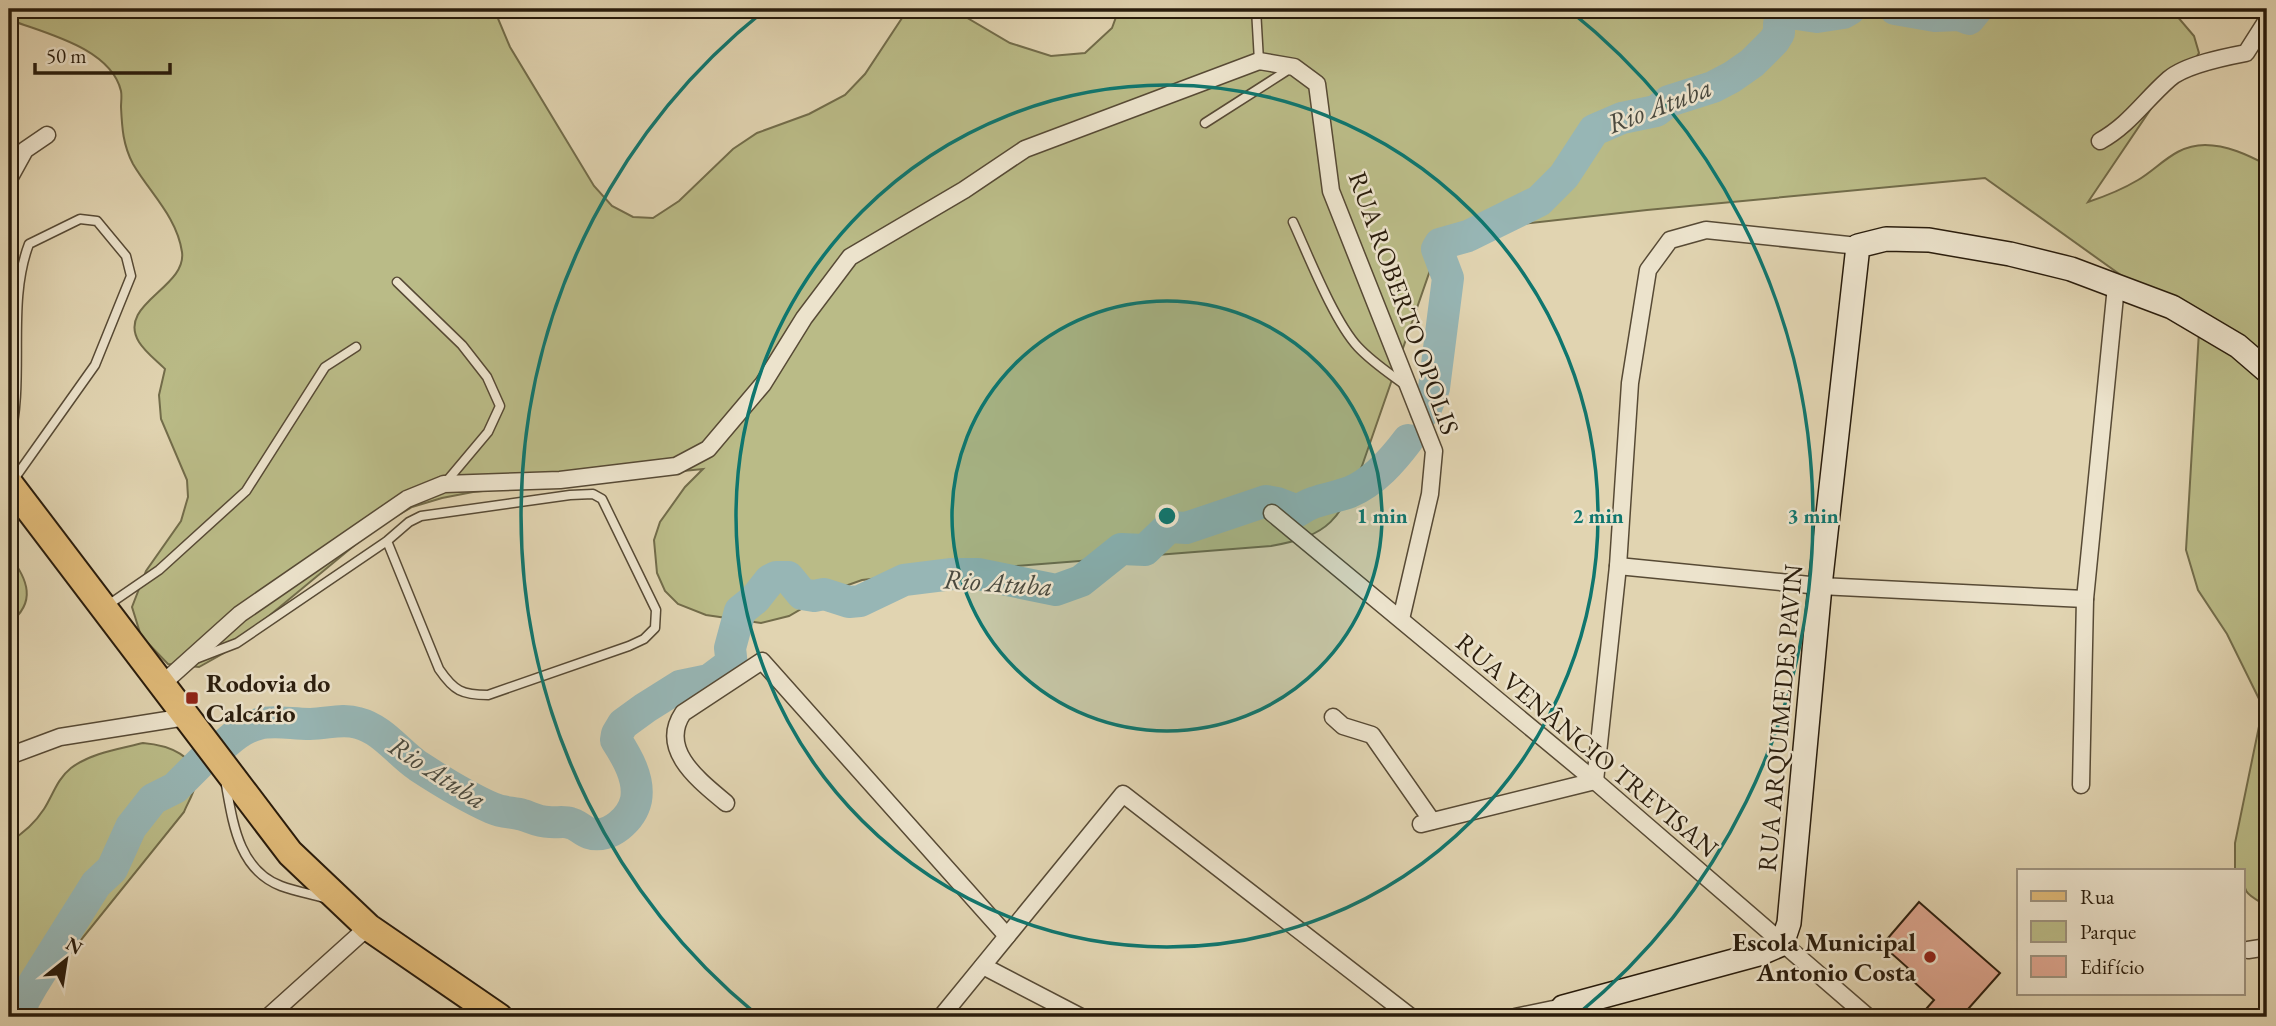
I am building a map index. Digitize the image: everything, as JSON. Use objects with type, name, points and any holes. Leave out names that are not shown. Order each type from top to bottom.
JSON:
[{"type":"main road","points":[[10,484],[102,609],[290,853],[368,927],[485,1014]]},
{"type":"street","points":[[2100,141],[2119,130],[2171,77],[2216,58],[2246,53],[2267,20]]},
{"type":"street","points":[[161,685],[240,614],[407,499],[444,484],[560,480],[676,466],[708,449],[763,384],[804,318],[850,257],[964,190],[1025,149],[1259,61],[1294,67]]},
{"type":"street","name":"RUA ROBERTO OPOLIS","points":[[1294,67],[1317,84],[1331,191],[1434,451],[1430,494],[1401,620]]},
{"type":"street","points":[[9,179],[25,150],[47,135]]},
{"type":"street","points":[[1334,716],[1343,726],[1373,735],[1426,823],[1595,781],[1618,566],[1630,383],[1648,270],[1670,240],[1706,230],[1858,246],[1886,239],[1929,240],[2010,254],[2071,269],[2172,307],[2238,346],[2267,371]]},
{"type":"street","name":"RUA ARQUIMEDES PAVIN","points":[[1782,944],[1789,923],[1820,586],[1858,246]]},
{"type":"street","points":[[2081,785],[2085,599],[2116,286]]},
{"type":"street","name":"RUA VENÂNCIO TREVISAN","points":[[1272,513],[1595,781],[1868,1017]]},
{"type":"street","points":[[1618,566],[1820,586],[2085,599]]},
{"type":"street","points":[[726,803],[692,774],[676,745],[675,725],[683,713],[762,661],[1007,936]]},
{"type":"street","points":[[9,756],[60,737],[186,717]]},
{"type":"street","points":[[941,1017],[1123,794],[1411,1017]]},
{"type":"street","points":[[268,1017],[368,927]]},
{"type":"street","points":[[1515,1017],[1564,1012],[1759,954],[1782,944]]},
{"type":"street","points":[[2248,950],[2267,947]]},
{"type":"street","points":[[983,966],[1081,1017]]},
{"type":"lane","points":[[1256,9],[1259,61]]},
{"type":"lane","points":[[1205,123],[1294,67]]},
{"type":"lane","points":[[9,443],[18,380],[20,267],[29,244],[80,219],[97,221],[126,256],[131,276],[95,365],[10,484]]},
{"type":"lane","points":[[1293,222],[1336,312],[1357,346],[1410,389]]},
{"type":"lane","points":[[397,282],[462,345],[487,377],[500,406],[488,432],[444,484]]},
{"type":"lane","points":[[102,609],[159,570],[246,491],[325,368],[356,347]]},
{"type":"lane","points":[[188,661],[237,643],[421,516],[593,494],[602,499],[610,511],[656,610],[655,628],[645,639],[629,646],[488,695],[469,695],[450,685],[439,669],[387,541]]},
{"type":"lane","points":[[224,768],[233,827],[245,857],[260,874],[279,885],[343,903]]},
{"type":"green space","points":[[9,9],[494,9],[510,47],[594,186],[612,206],[633,217],[653,218],[679,201],[733,149],[757,133],[809,114],[845,95],[865,74],[908,9],[952,9],[1010,43],[1051,56],[1085,53],[1112,28],[1119,9],[2171,9],[2194,36],[2199,53],[2185,74],[2163,91],[2088,202],[2132,183],[2176,153],[2194,146],[2213,145],[2229,149],[2267,165],[2267,906],[2245,889],[2244,869],[2235,869],[2235,843],[2263,707],[2227,634],[2198,590],[2186,550],[2199,331],[1985,178],[1647,210],[1443,233],[1362,466],[1347,500],[1320,530],[1291,542],[1271,546],[862,580],[834,590],[789,616],[761,623],[706,615],[678,604],[665,591],[657,573],[654,540],[660,522],[685,487],[703,469],[473,492],[412,507],[373,530],[224,653],[199,667],[168,664],[141,636],[132,607],[146,571],[181,521],[188,497],[187,480],[161,419],[159,395],[165,369],[142,346],[134,329],[144,306],[174,276],[181,265],[179,239],[169,216],[130,157],[123,129],[121,91],[115,76],[105,64],[76,45],[9,18]]},
{"type":"green space","points":[[9,555],[21,573],[27,590],[23,607],[9,623]]},
{"type":"green space","points":[[143,743],[171,749],[187,759],[192,766],[195,786],[184,812],[19,1017],[9,1017],[9,842],[37,819],[59,782],[71,768],[96,755]]},
{"type":"building","name":"Escola Municipal Antonio Costa","points":[[1919,902],[2000,973],[1961,1017],[1919,1017],[1934,1000],[1904,973],[1908,968],[1882,945]]},
{"type":"waterway","name":"Rio Atuba","points":[[1425,411],[1434,388],[1448,278],[1437,249],[1440,244],[1468,236],[1539,201],[1564,176],[1594,130],[1622,118],[1656,111],[1669,101],[1713,87],[1732,77],[1752,63],[1774,41],[1783,17],[1790,13],[1817,17],[1843,13],[1850,9]]},
{"type":"waterway","name":"Rio Atuba","points":[[1895,9],[1935,16],[1959,15],[1969,19],[1977,9]]},
{"type":"waterway","name":"Rio Atuba","points":[[226,743],[256,724],[346,721],[358,723],[375,730],[427,772],[492,808],[542,821],[573,824],[589,833],[605,833],[625,820],[636,800],[634,776],[616,740],[623,724],[680,686],[709,680],[729,665],[732,666],[730,648],[740,611],[776,577],[788,577],[802,594],[824,594],[849,602],[860,601],[904,580],[952,574],[978,574],[1056,590],[1081,581],[1121,549],[1145,550],[1169,527],[1186,528],[1266,501],[1298,511],[1350,492],[1375,476],[1408,440]]},
{"type":"waterway","name":"Rio Atuba","points":[[19,1017],[32,986],[96,884],[112,869],[131,827],[153,799],[175,788],[204,759]]},
{"type":"place","name":"Rodovia do Calcário","points":[[192,698]]},
{"type":"place","name":"Escola Municipal Antonio Costa","points":[[1930,957]]}]
